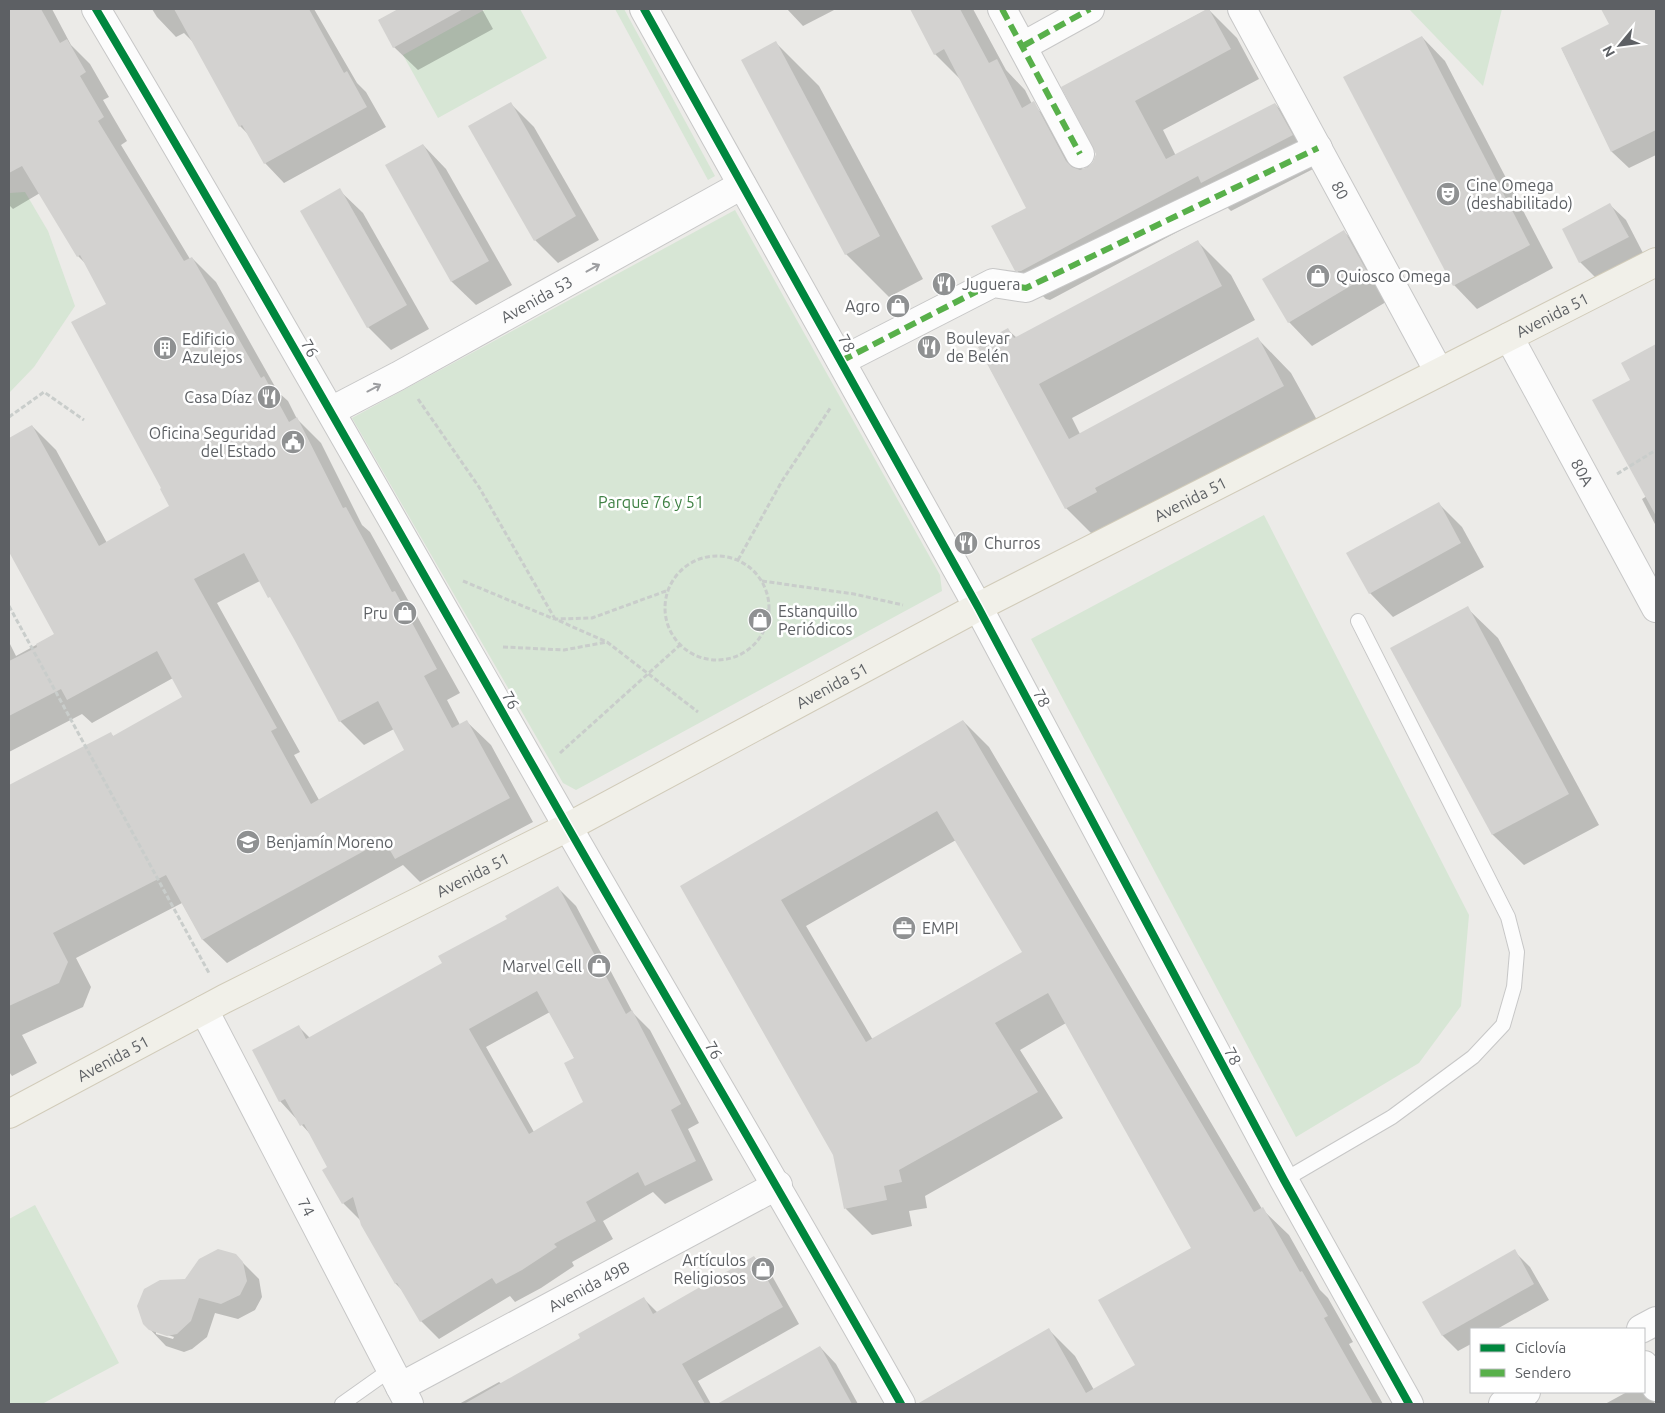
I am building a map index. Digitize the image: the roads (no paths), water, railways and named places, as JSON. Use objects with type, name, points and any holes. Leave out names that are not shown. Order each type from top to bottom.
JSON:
[{"type":"main road","name":"Avenida 51","points":[[9,1114],[214,1005],[568,827],[978,607],[1656,262]]},
{"type":"street","name":"76","points":[[96,9],[224,223],[568,827],[778,1185],[901,1404]]},
{"type":"street","name":"78","points":[[644,9],[978,607],[1284,1180],[1410,1404]]},
{"type":"street","points":[[1002,9],[1080,154]]},
{"type":"street","points":[[1023,46],[1090,9]]},
{"type":"street","name":"80","points":[[1242,9],[1440,372]]},
{"type":"street","points":[[841,361],[993,283],[1026,288],[1318,148]]},
{"type":"street","name":"Avenida 53","points":[[331,411],[407,372],[742,185]]},
{"type":"street","name":"80A","points":[[1509,337],[1593,488],[1656,608]]},
{"type":"street","name":"74","points":[[214,1005],[400,1387]]},
{"type":"street","name":"Avenida 49B","points":[[400,1387],[778,1185]]},
{"type":"street","points":[[1643,1328],[1656,1321]]},
{"type":"street","points":[[1645,1367],[1656,1387]]},
{"type":"street","points":[[1503,1404],[1524,1393]]},
{"type":"lane","points":[[1284,1180],[1392,1117],[1473,1057],[1503,1025],[1514,987],[1517,952],[1508,917],[1358,621]]},
{"type":"lane","points":[[342,1404],[400,1387]]},
{"type":"place","name":"Cine Omega (deshabilitado)","points":[[1448,194]]},
{"type":"place","name":"Quiosco Omega","points":[[1318,276]]},
{"type":"place","name":"Juguera","points":[[944,284]]},
{"type":"place","name":"Agro","points":[[898,306]]},
{"type":"place","name":"Boulevar de Belén","points":[[929,347]]},
{"type":"place","name":"Edificio Azulejos","points":[[165,348]]},
{"type":"place","name":"Casa Díaz","points":[[269,397]]},
{"type":"place","name":"Oficina Seguridad del Estado","points":[[293,442]]},
{"type":"place","name":"Churros","points":[[966,543]]},
{"type":"place","name":"Pru","points":[[405,613]]},
{"type":"place","name":"Estanquillo Periódicos","points":[[760,620]]},
{"type":"place","name":"Benjamín Moreno","points":[[248,842]]},
{"type":"place","name":"EMPI","points":[[904,928]]},
{"type":"place","name":"Marvel Cell","points":[[599,966]]},
{"type":"place","name":"Artículos Religiosos","points":[[763,1269]]},
{"type":"park label","name":"Parque 76 y 51","points":[[651,502]]}]
